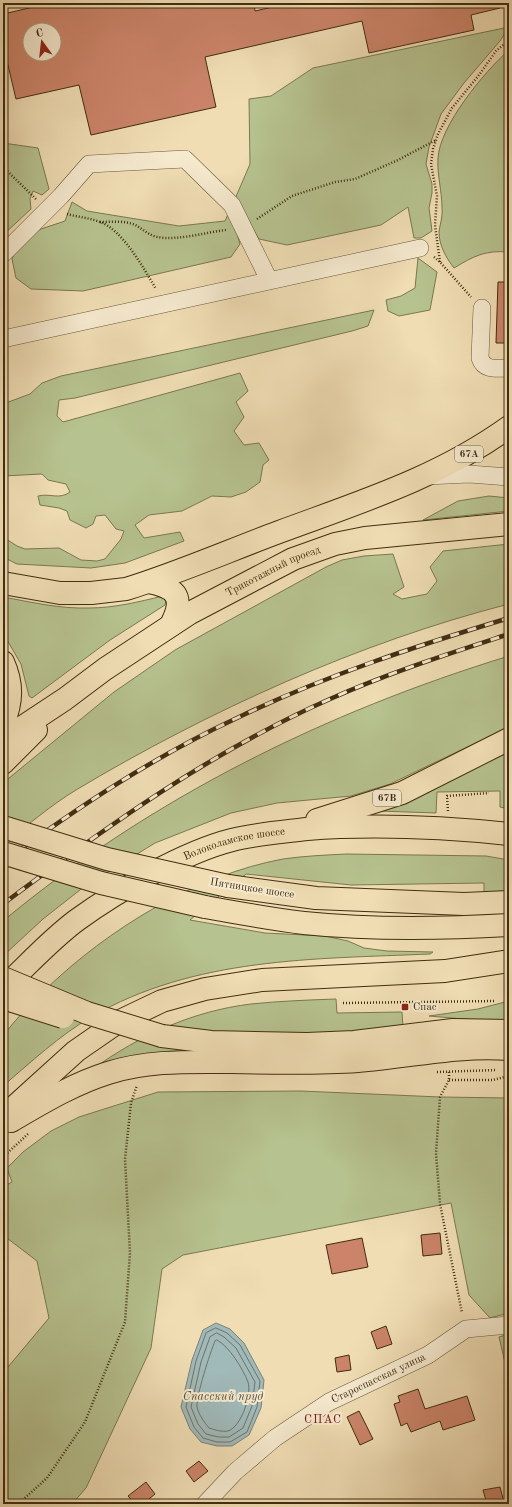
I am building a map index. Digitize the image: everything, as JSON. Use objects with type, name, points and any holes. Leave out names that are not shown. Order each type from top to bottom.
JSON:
[{"type":"main road","name":"67A","points":[[339,511],[425,476],[468,454],[509,427]]},
{"type":"main road","points":[[3,583],[60,593],[91,593],[126,589],[149,582],[339,511]]},
{"type":"main road","points":[[190,613],[243,572],[339,511]]},
{"type":"main road","name":"Трикотажный проезд","points":[[3,740],[65,699],[105,669],[190,613],[293,559],[335,544],[365,538],[509,524]]},
{"type":"main road","points":[[149,582],[172,589],[177,598],[177,613],[171,625]]},
{"type":"main road","points":[[3,662],[7,671],[10,692],[10,708],[3,724]]},
{"type":"main road","name":"Трикотажный проезд","points":[[3,763],[65,699]]},
{"type":"main road","name":"67B","points":[[256,835],[354,809],[402,793],[509,739]]},
{"type":"main road","name":"Волоколамское шоссе","points":[[3,988],[75,922],[100,904],[187,857],[231,840],[256,835],[328,828],[382,826],[440,827],[509,834]]},
{"type":"main road","name":"Пятницкое шоссе","points":[[3,827],[108,860],[228,886],[316,898],[464,904],[509,902]]},
{"type":"main road","points":[[3,853],[101,883],[205,907],[304,923],[381,928],[454,928],[509,925]]},
{"type":"main road","points":[[444,971],[509,961]]},
{"type":"main road","points":[[3,1117],[32,1089],[76,1051],[118,1022],[162,1001],[205,989],[262,980],[509,967]]},
{"type":"main road","points":[[3,978],[87,1013],[162,1036]]},
{"type":"main road","points":[[3,998],[83,1023],[162,1036],[211,1042],[307,1044],[354,1042],[453,1030],[509,1031]]},
{"type":"main road","points":[[3,1126],[79,1083],[109,1073],[143,1065],[170,1062],[314,1063],[359,1061],[467,1048],[509,1049]]},
{"type":"street","points":[[3,254],[49,208],[89,164],[185,159],[232,205],[269,280]]},
{"type":"street","points":[[3,339],[420,248]]},
{"type":"street","points":[[482,308],[480,358],[482,364],[488,368],[509,368]]},
{"type":"street","points":[[425,476],[469,474],[509,477]]},
{"type":"street","name":"Староспасская улица","points":[[205,1504],[234,1472],[275,1438],[329,1402],[428,1355],[466,1330],[509,1325]]},
{"type":"path","points":[[440,262],[435,225],[437,196],[432,164],[436,140],[452,108],[479,75],[496,51],[509,40]]},
{"type":"path","points":[[3,167],[37,200],[49,208],[100,222],[124,222],[136,225],[147,233],[159,237],[176,237],[213,232],[242,225],[252,221],[292,196],[335,182],[354,179],[398,160],[436,140]]},
{"type":"path","points":[[100,222],[115,231],[130,249],[164,303]]},
{"type":"path","points":[[420,248],[440,262],[465,292],[482,308]]},
{"type":"path","points":[[447,810],[447,796],[489,794]]},
{"type":"path","points":[[343,1003],[495,1001]]},
{"type":"path","points":[[433,1073],[497,1070]]},
{"type":"path","points":[[449,1072],[449,1080],[440,1097],[436,1153],[440,1204],[466,1330]]},
{"type":"path","points":[[449,1080],[493,1080],[509,1076]]},
{"type":"path","points":[[18,1504],[47,1478],[85,1422],[125,1322],[130,1253],[125,1159],[131,1103],[138,1081],[132,1082]]},
{"type":"path","points":[[3,1156],[34,1130]]},
{"type":"green space","points":[[509,27],[500,41],[464,83],[441,114],[429,147],[426,164],[432,184],[429,208],[432,231],[421,238],[414,238],[408,207],[381,225],[287,245],[259,239],[235,199],[250,164],[249,99],[271,96],[313,68]]},
{"type":"green space","points":[[509,50],[509,252],[486,253],[468,260],[454,268],[448,260],[439,237],[442,217],[438,165],[440,146],[446,131],[465,100],[488,71]]},
{"type":"green space","points":[[3,143],[38,148],[49,189],[42,195],[33,191],[30,199],[31,209],[3,235]]},
{"type":"green space","points":[[72,202],[87,211],[179,226],[225,221],[228,214],[240,244],[231,257],[83,291],[31,289],[16,278],[12,259],[20,241],[41,229],[65,221]]},
{"type":"green space","points":[[418,258],[437,272],[430,310],[399,316],[388,311],[386,300],[401,296],[415,288]]},
{"type":"green space","points":[[374,310],[368,326],[352,331],[75,398],[59,400],[57,416],[63,422],[240,373],[248,391],[236,402],[244,417],[234,431],[244,445],[259,443],[269,460],[263,465],[260,482],[246,492],[231,497],[212,496],[182,511],[149,515],[135,525],[144,538],[180,532],[184,541],[125,563],[91,568],[17,564],[3,557],[3,537],[25,549],[59,548],[81,560],[97,561],[105,559],[121,539],[124,531],[116,529],[105,515],[96,516],[93,524],[86,528],[70,520],[67,511],[40,505],[38,496],[62,496],[70,492],[66,484],[48,480],[42,474],[3,476],[3,404],[30,394],[42,383],[61,376]]},
{"type":"green space","points":[[489,496],[509,498],[509,511],[423,520],[458,501]]},
{"type":"green space","points":[[509,544],[509,604],[397,638],[341,659],[232,706],[126,761],[76,790],[48,809],[3,844],[3,783],[114,692],[175,650],[326,567],[342,560],[364,556],[393,554],[404,587],[393,594],[402,599],[427,594],[437,581],[430,567],[443,551]]},
{"type":"green space","points":[[163,596],[166,601],[165,605],[110,640],[32,698],[29,696],[21,664],[3,633],[3,597],[56,606],[98,608],[117,606]]},
{"type":"green space","points":[[509,656],[509,727],[390,784],[351,796],[277,803],[231,813],[155,843],[85,886],[43,919],[3,956],[3,921],[60,877],[119,836],[180,798],[243,763],[308,732],[441,678]]},
{"type":"green space","points":[[509,749],[509,809],[500,807],[500,791],[437,792],[436,813],[378,811]]},
{"type":"green space","points":[[347,854],[486,856],[509,860],[509,892],[484,894],[484,883],[351,885],[246,874],[190,920],[265,933],[325,936],[348,941],[364,948],[387,951],[433,952],[430,954],[299,960],[256,965],[213,972],[171,983],[130,997],[79,1024],[56,1041],[3,1086],[2,1042],[10,1027],[45,990],[70,968],[125,926],[186,891],[250,867],[283,859]]},
{"type":"green space","points":[[336,999],[337,1013],[402,1012],[404,1042],[93,1069],[129,1045],[148,1035],[168,1026],[208,1012],[251,1004]]},
{"type":"green space","points":[[509,1001],[509,1023],[429,1016],[478,1009]]},
{"type":"green space","points":[[301,1091],[440,1097],[509,1098],[509,1313],[490,1318],[469,1295],[451,1203],[183,1255],[162,1269],[151,1348],[86,1488],[72,1504],[3,1504],[3,1373],[49,1318],[37,1261],[3,1235],[3,1187],[12,1182],[7,1168],[23,1152],[51,1131],[79,1117],[158,1092]]},
{"type":"green space","points":[[509,1334],[509,1380],[499,1337]]},
{"type":"water","name":"Спасский пруд","points":[[216,1323],[230,1329],[244,1343],[264,1380],[261,1408],[249,1435],[232,1446],[217,1446],[201,1442],[190,1429],[181,1407],[192,1360],[203,1330]]},
{"type":"building","points":[[51,3],[254,3],[255,11],[290,3],[499,3],[500,8],[471,15],[474,30],[369,53],[362,21],[205,57],[216,107],[91,135],[79,85],[16,99],[3,44],[3,14]]},
{"type":"building","points":[[498,282],[509,282],[509,343],[496,343]]},
{"type":"building","points":[[440,1233],[442,1254],[423,1256],[421,1235]]},
{"type":"building","points":[[362,1238],[368,1267],[332,1274],[326,1245]]},
{"type":"building","points":[[386,1326],[392,1344],[377,1349],[371,1332]]},
{"type":"building","points":[[349,1355],[351,1370],[337,1372],[335,1358]]},
{"type":"building","points":[[418,1389],[425,1409],[467,1396],[475,1420],[443,1430],[440,1421],[411,1432],[407,1423],[401,1426],[394,1404],[400,1402],[398,1396]]},
{"type":"building","points":[[359,1411],[373,1439],[360,1445],[347,1417]]},
{"type":"building","points":[[199,1461],[208,1471],[194,1482],[186,1471]]},
{"type":"building","points":[[146,1482],[155,1494],[143,1504],[135,1504],[128,1496]]},
{"type":"building","points":[[500,1487],[504,1502],[487,1504],[483,1490]]},
{"type":"railway","points":[[3,862],[116,784],[175,749],[237,718],[337,675],[509,618]]},
{"type":"railway","points":[[3,904],[81,847],[161,792],[244,742],[330,699],[374,681],[418,664],[509,634]]},
{"type":"place","name":"Спас","points":[[405,1007]]},
{"type":"district","name":"СПАС","points":[[323,1420]]}]
